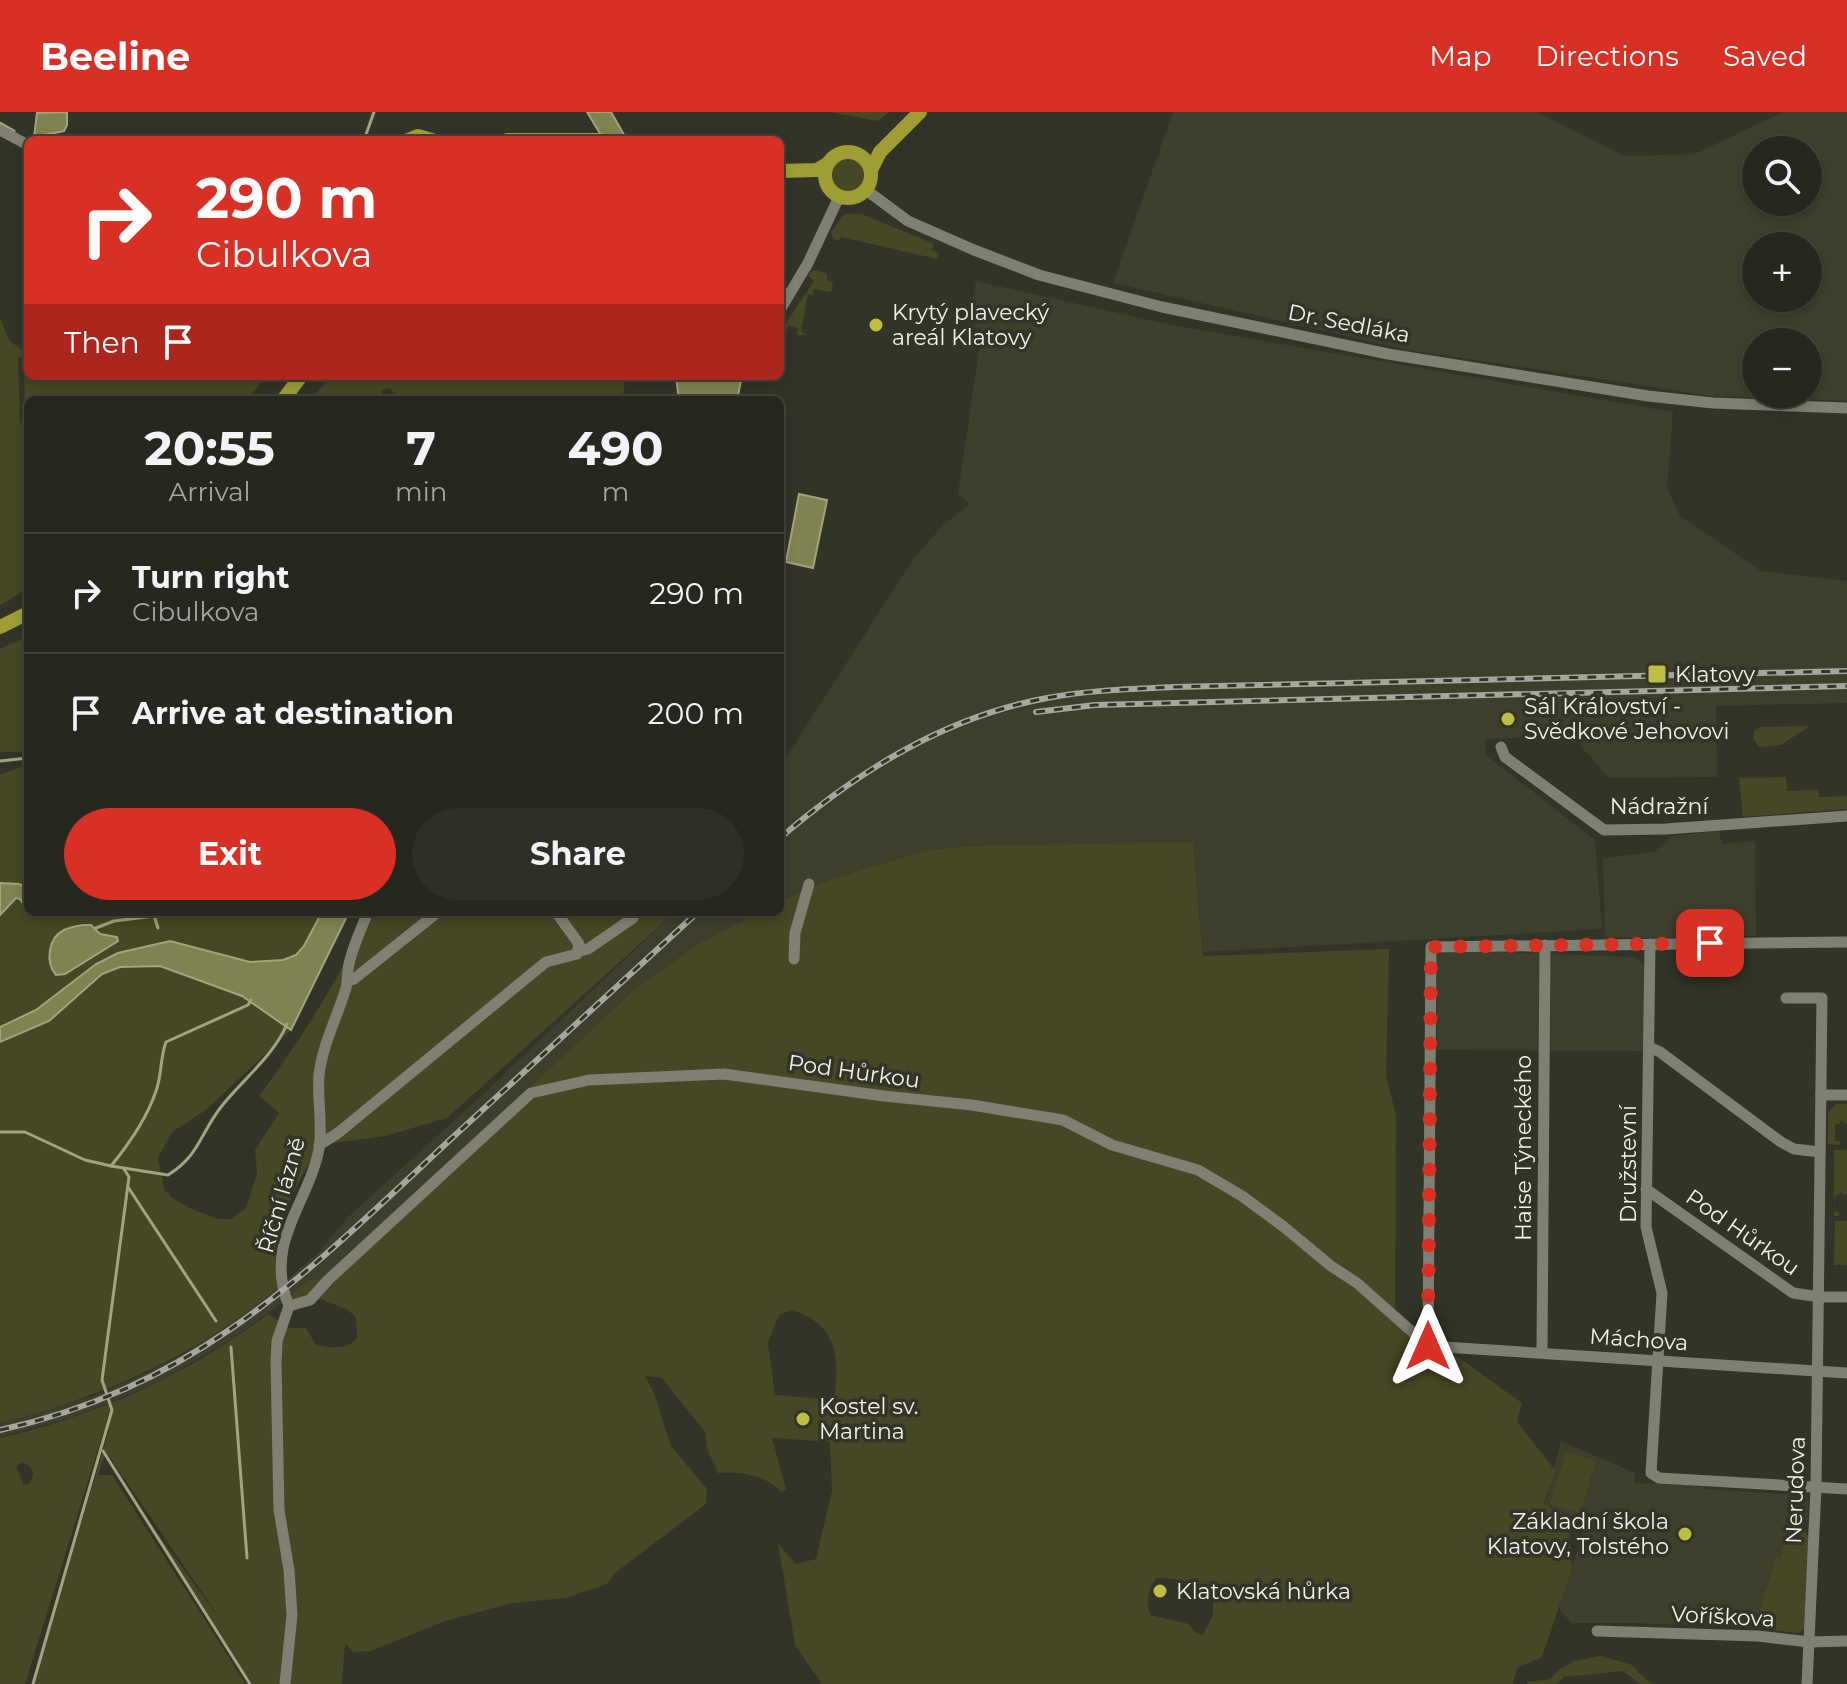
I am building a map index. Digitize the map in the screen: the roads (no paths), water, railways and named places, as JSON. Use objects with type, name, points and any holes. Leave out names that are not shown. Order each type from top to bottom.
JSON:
[{"type":"main road","points":[[784,173],[827,186],[839,197],[851,198],[866,190],[880,152],[920,112]]},
{"type":"main road","points":[[784,172],[817,170],[840,153],[866,151],[904,126]]},
{"type":"main road","points":[[857,154],[866,160],[871,170]]},
{"type":"main road","points":[[827,164],[824,175],[827,186]]},
{"type":"main road","points":[[0,627],[24,615]]},
{"type":"street","points":[[0,130],[24,143]]},
{"type":"street","name":"Dr. Sedláka","points":[[866,190],[908,221],[974,250],[1039,275],[1162,307],[1388,354],[1648,396],[1713,403],[1847,408]]},
{"type":"street","points":[[784,304],[798,283],[839,197]]},
{"type":"street","name":"Nádražní","points":[[1501,747],[1505,757],[1604,830],[1666,829],[1847,816]]},
{"type":"street","points":[[794,959],[795,933],[809,884]]},
{"type":"street","name":"Říční lázně","points":[[285,1684],[292,1615],[289,1570],[279,1510],[276,1377],[277,1341],[289,1306],[280,1281],[287,1230],[319,1145],[319,1076],[325,1040],[348,981],[353,950],[366,916]]},
{"type":"street","points":[[348,981],[433,916]]},
{"type":"street","points":[[560,916],[579,944],[580,951]]},
{"type":"street","points":[[319,1145],[338,1133],[546,962],[588,949],[633,918]]},
{"type":"street","points":[[1428,1346],[1431,947],[1847,942]]},
{"type":"street","name":"Družstevní","points":[[1650,944],[1646,1227],[1662,1293],[1651,1469],[1654,1477],[1816,1487]]},
{"type":"street","name":"Haise Týneckého","points":[[1542,1352],[1545,945]]},
{"type":"street","name":"Pod Hůrkou","points":[[1786,998],[1822,998],[1820,1297]]},
{"type":"street","points":[[1649,1047],[1781,1142],[1794,1149],[1820,1152]]},
{"type":"street","name":"Pod Hůrkou","points":[[289,1306],[310,1300],[531,1093],[611,1078],[747,1075],[1063,1120],[1112,1145],[1198,1170],[1242,1196],[1357,1283],[1428,1346]]},
{"type":"street","points":[[1821,1095],[1847,1095]]},
{"type":"street","name":"Pod Hůrkou","points":[[1646,1189],[1793,1293],[1847,1297]]},
{"type":"street","name":"Nerudova","points":[[1807,1684],[1820,1297]]},
{"type":"street","name":"Máchova","points":[[1428,1346],[1847,1373]]},
{"type":"street","points":[[1816,1487],[1847,1489]]},
{"type":"street","name":"Voříškova","points":[[1597,1631],[1758,1636],[1809,1642],[1847,1641]]},
{"type":"waterway","points":[[365,136],[374,112]]},
{"type":"waterway","points":[[0,123],[14,131]]},
{"type":"waterway","points":[[0,761],[24,758]]},
{"type":"waterway","points":[[154,916],[158,928]]},
{"type":"waterway","points":[[96,928],[114,921],[155,916]]},
{"type":"waterway","points":[[0,1132],[25,1132],[85,1160],[111,1166],[148,1111],[158,1085],[166,1042],[248,1005],[251,1000]]},
{"type":"waterway","points":[[111,1166],[168,1175],[178,1168],[193,1152],[221,1107],[274,1047],[287,1024]]},
{"type":"waterway","points":[[33,1684],[112,1410],[102,1380],[129,1177],[124,1169]]},
{"type":"waterway","points":[[128,1187],[216,1321]]},
{"type":"waterway","points":[[231,1347],[247,1558]]},
{"type":"waterway","points":[[103,1451],[250,1684]]},
{"type":"railway","points":[[784,835],[840,791],[904,750],[973,718],[1063,695],[1174,687],[1847,671]]},
{"type":"railway","points":[[1036,712],[1095,705],[1847,686]]},
{"type":"railway","points":[[0,1430],[71,1410],[134,1385],[193,1353],[247,1317],[349,1234],[694,916]]},
{"type":"place","name":"Krytý plavecký areál Klatovy","points":[[876,325]]},
{"type":"place","name":"Klatovy","points":[[1657,674]]},
{"type":"place","name":"Sál Království - Svědkové Jehovovi","points":[[1508,719]]},
{"type":"place","name":"Kostel sv. Martina","points":[[803,1419]]},
{"type":"place","name":"Základní škola Klatovy, Tolstého","points":[[1685,1534]]},
{"type":"place","name":"Klatovská hůrka","points":[[1160,1591]]}]
